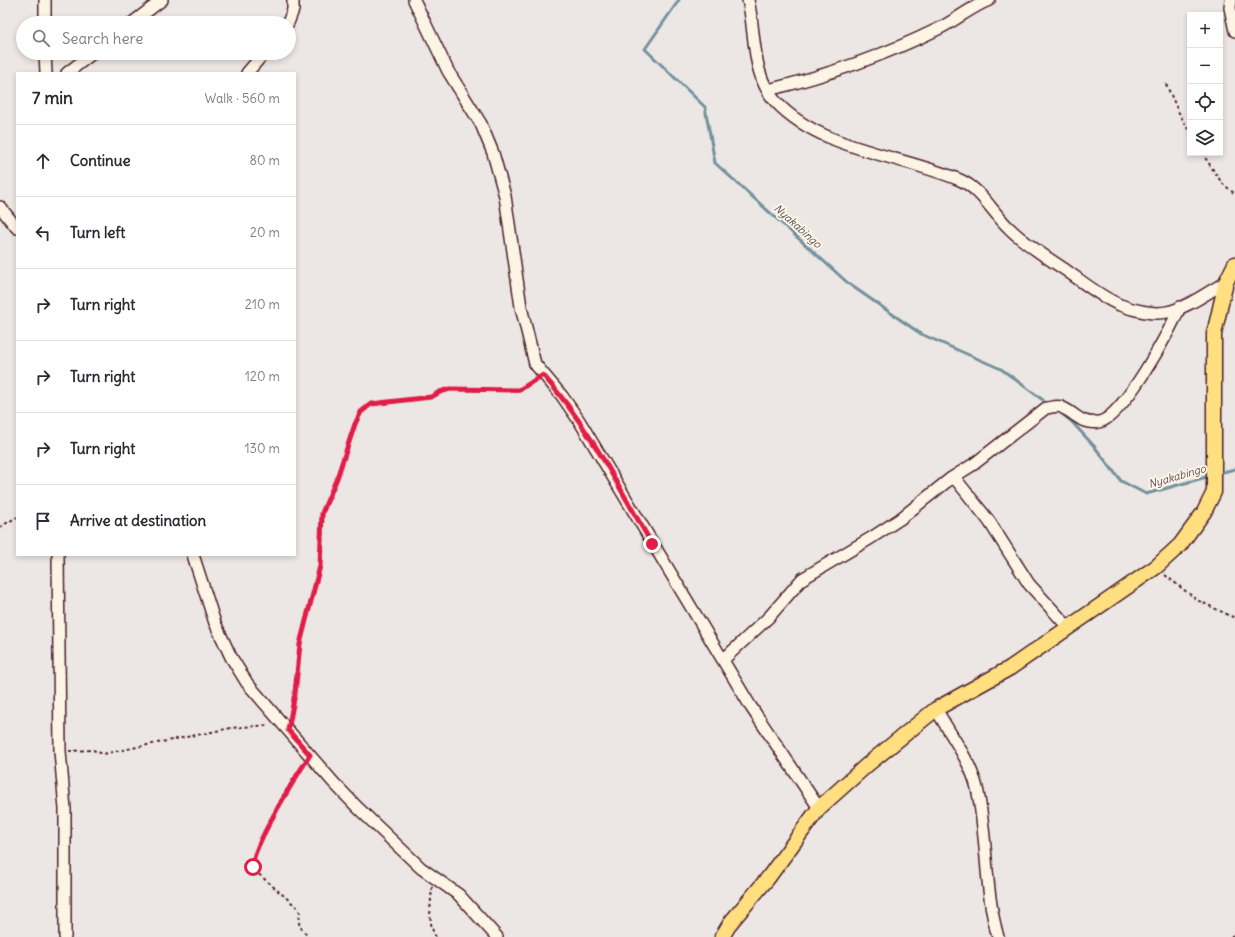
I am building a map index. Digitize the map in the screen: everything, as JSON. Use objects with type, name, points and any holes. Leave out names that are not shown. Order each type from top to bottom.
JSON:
[{"type":"main road","points":[[722,937],[731,922],[768,878],[819,808],[867,765],[936,710],[1010,668],[1156,567],[1180,545],[1204,512],[1214,492],[1214,334],[1226,282],[1235,264]]},
{"type":"street","points":[[45,0],[45,16]]},
{"type":"street","points":[[141,16],[162,0]]},
{"type":"street","points":[[291,16],[293,10],[293,0]]},
{"type":"street","points":[[414,0],[448,71],[470,105],[488,140],[505,196],[521,307],[535,364],[562,396],[580,422],[683,595],[724,659],[751,707],[819,808]]},
{"type":"street","points":[[748,0],[757,61],[762,79],[775,100],[790,115],[822,133],[968,184],[980,195],[1015,234],[1098,292],[1121,305],[1152,312],[1166,312],[1180,307],[1226,282]]},
{"type":"street","points":[[768,90],[813,79],[897,47],[940,28],[989,0]]},
{"type":"street","points":[[1231,0],[1230,8],[1235,31]]},
{"type":"street","points":[[45,60],[46,72]]},
{"type":"street","points":[[68,72],[84,60]]},
{"type":"street","points":[[248,72],[258,60]]},
{"type":"street","points":[[0,208],[16,227]]},
{"type":"street","points":[[724,659],[769,617],[802,579],[877,534],[974,464],[1046,408],[1060,406],[1087,422],[1101,422],[1115,411],[1127,397],[1153,359],[1180,307]]},
{"type":"street","points":[[954,477],[989,521],[1029,584],[1068,627]]},
{"type":"street","points":[[58,556],[60,751],[65,809],[65,937]]},
{"type":"street","points":[[193,556],[215,623],[231,658],[247,683],[357,807],[432,877],[459,896],[497,937]]},
{"type":"street","points":[[936,710],[965,759],[976,788],[984,835],[989,901],[998,937]]},
{"type":"path","points":[[1166,84],[1187,128]]},
{"type":"path","points":[[1204,156],[1222,183],[1235,194]]},
{"type":"path","points":[[60,751],[92,750],[103,754],[231,728],[286,727],[295,694],[300,644],[320,566],[322,513],[337,478],[355,424],[361,412],[371,404],[431,397],[450,389],[519,390],[543,375]]},
{"type":"path","points":[[0,527],[16,518]]},
{"type":"path","points":[[1156,567],[1170,580],[1197,600],[1235,618]]},
{"type":"path","points":[[308,937],[299,925],[300,912],[298,908],[254,870],[252,863],[284,794],[310,755]]},
{"type":"path","points":[[432,877],[431,917],[433,932],[436,937]]},
{"type":"path","points":[[1231,937],[1235,933]]},
{"type":"waterway","name":"Nyakabingo","points":[[679,0],[645,49],[705,107],[715,163],[849,284],[921,334],[1001,369],[1043,400]]},
{"type":"waterway","name":"Nyakabingo","points":[[1062,414],[1071,421],[1094,446],[1121,481],[1146,494],[1210,476]]},
{"type":"waterway","name":"Nyakabingo","points":[[1219,473],[1235,469]]},
{"type":"route","points":[[253,867],[252,863],[255,853],[284,794],[310,755],[288,730],[295,694],[300,644],[320,566],[323,529],[322,513],[337,478],[355,424],[361,412],[371,404],[431,397],[450,389],[519,390],[543,375],[562,396],[580,422],[652,544]]}]
